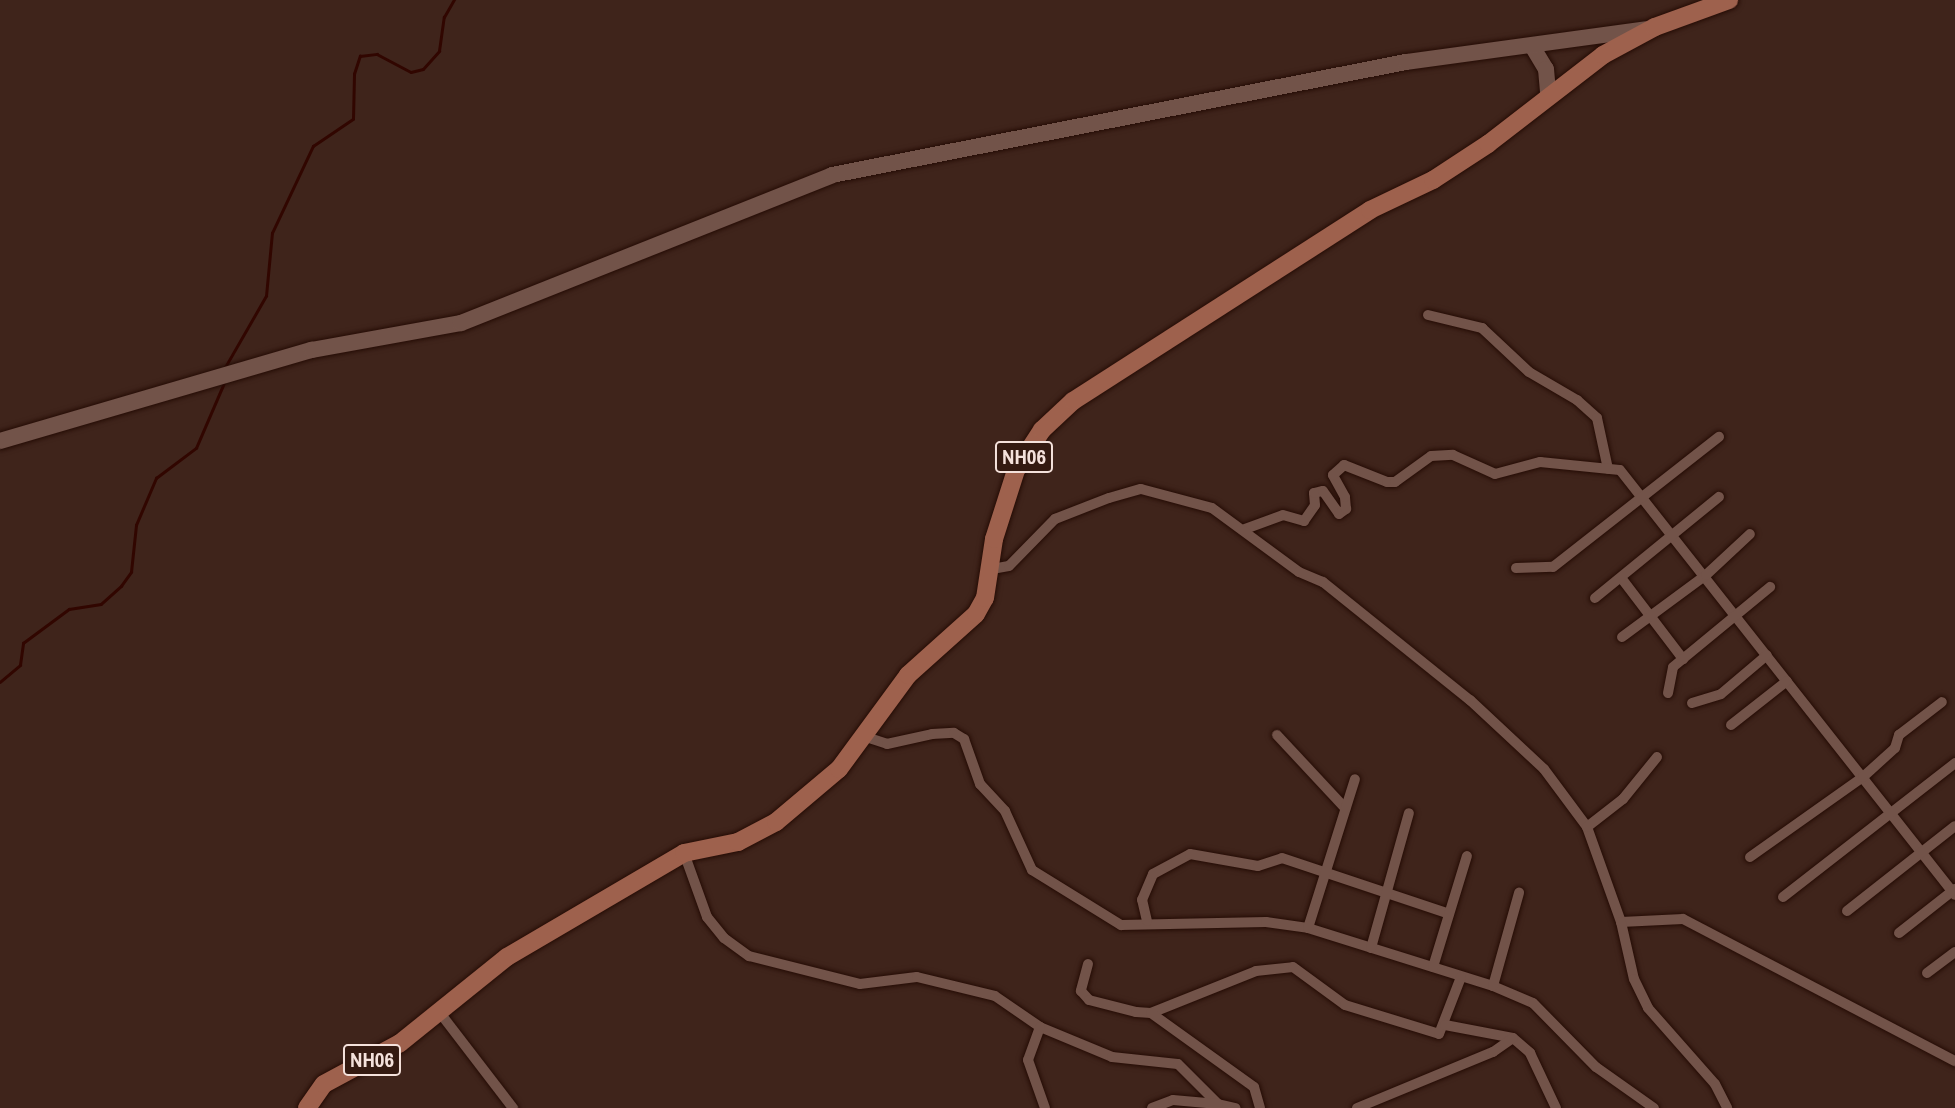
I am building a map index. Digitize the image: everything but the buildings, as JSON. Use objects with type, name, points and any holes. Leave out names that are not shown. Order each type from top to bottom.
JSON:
[{"type":"main road","name":"NH06","points":[[307,1108],[324,1084],[400,1043],[437,1009],[507,957],[684,853],[738,842],[776,822],[839,769],[908,675],[976,614],[992,569],[993,539],[1016,470],[1042,430],[1073,401],[1359,217],[1433,180],[1603,55],[1655,27],[1729,0]]},
{"type":"main road","points":[[0,441],[312,350],[461,323],[832,175],[1406,62],[1565,42],[1655,27]]},
{"type":"main road","points":[[1565,42],[1603,55]]},
{"type":"main road","points":[[1532,46],[1546,69],[1548,94]]},
{"type":"street","points":[[1428,315],[1482,328],[1529,372],[1577,400],[1597,418],[1608,468]]},
{"type":"street","points":[[1516,568],[1553,567],[1719,437]]},
{"type":"street","points":[[1245,529],[1283,515],[1304,521],[1315,505],[1314,493],[1323,491],[1339,513],[1346,509],[1345,497],[1333,475],[1344,465],[1387,482],[1395,482],[1431,456],[1453,456],[1495,474],[1540,462],[1608,468],[1628,475],[1954,892],[1899,933]]},
{"type":"street","points":[[992,569],[1009,566],[1055,519],[1141,489],[1212,508],[1245,529],[1299,572],[1323,582],[1470,700],[1544,769],[1587,827],[1621,922],[1634,979],[1648,1008],[1715,1084],[1727,1108]]},
{"type":"street","points":[[1595,598],[1676,536],[1719,497]]},
{"type":"street","points":[[1622,638],[1706,575],[1750,534]]},
{"type":"street","points":[[1622,579],[1684,659]]},
{"type":"street","points":[[1668,693],[1673,667],[1770,587]]},
{"type":"street","points":[[1692,703],[1721,694],[1767,655]]},
{"type":"street","points":[[1731,725],[1787,681]]},
{"type":"street","points":[[1750,857],[1863,777],[1895,748],[1899,736],[1942,702]]},
{"type":"street","points":[[863,736],[887,744],[943,734],[964,739],[980,784],[1005,811],[1032,870],[1121,925],[1147,921],[1266,922],[1308,929],[1493,986],[1533,1003],[1596,1067],[1654,1108]]},
{"type":"street","points":[[1277,735],[1345,808]]},
{"type":"street","points":[[1587,827],[1623,799],[1657,757]]},
{"type":"street","points":[[1783,897],[1893,816],[1955,764]]},
{"type":"street","points":[[1308,929],[1323,871],[1355,779]]},
{"type":"street","points":[[1371,948],[1409,813]]},
{"type":"street","points":[[1847,911],[1955,826]]},
{"type":"street","points":[[684,853],[707,917],[724,938],[749,956],[860,984],[917,977],[995,996],[1040,1027],[1112,1057],[1178,1064],[1218,1104]]},
{"type":"street","points":[[1147,921],[1142,900],[1153,874],[1190,854],[1258,866],[1282,858],[1449,914]]},
{"type":"street","points":[[1433,967],[1467,856]]},
{"type":"street","points":[[1493,986],[1519,893]]},
{"type":"street","points":[[1621,922],[1683,919],[1955,1061]]},
{"type":"street","points":[[1927,973],[1955,952]]},
{"type":"street","points":[[1088,964],[1082,991],[1088,1000],[1151,1013],[1254,1087],[1260,1108]]},
{"type":"street","points":[[1151,1013],[1256,971],[1293,967],[1345,1005],[1439,1034],[1445,1025],[1461,976]]},
{"type":"street","points":[[437,1009],[513,1108]]},
{"type":"street","points":[[1445,1025],[1513,1038],[1530,1053],[1556,1108]]},
{"type":"street","points":[[1040,1027],[1028,1060],[1045,1108]]},
{"type":"street","points":[[1357,1108],[1493,1052],[1513,1038]]},
{"type":"street","points":[[1153,1108],[1173,1100],[1236,1108]]},
{"type":"waterway","points":[[224,369],[266,296],[272,233],[313,146],[353,119],[354,74],[360,56],[377,54],[411,72],[423,69],[439,51],[444,17],[454,0]]},
{"type":"waterway","points":[[0,682],[20,665],[23,643],[69,609],[101,604],[121,586],[131,572],[136,525],[156,478],[196,448],[224,383]]}]
